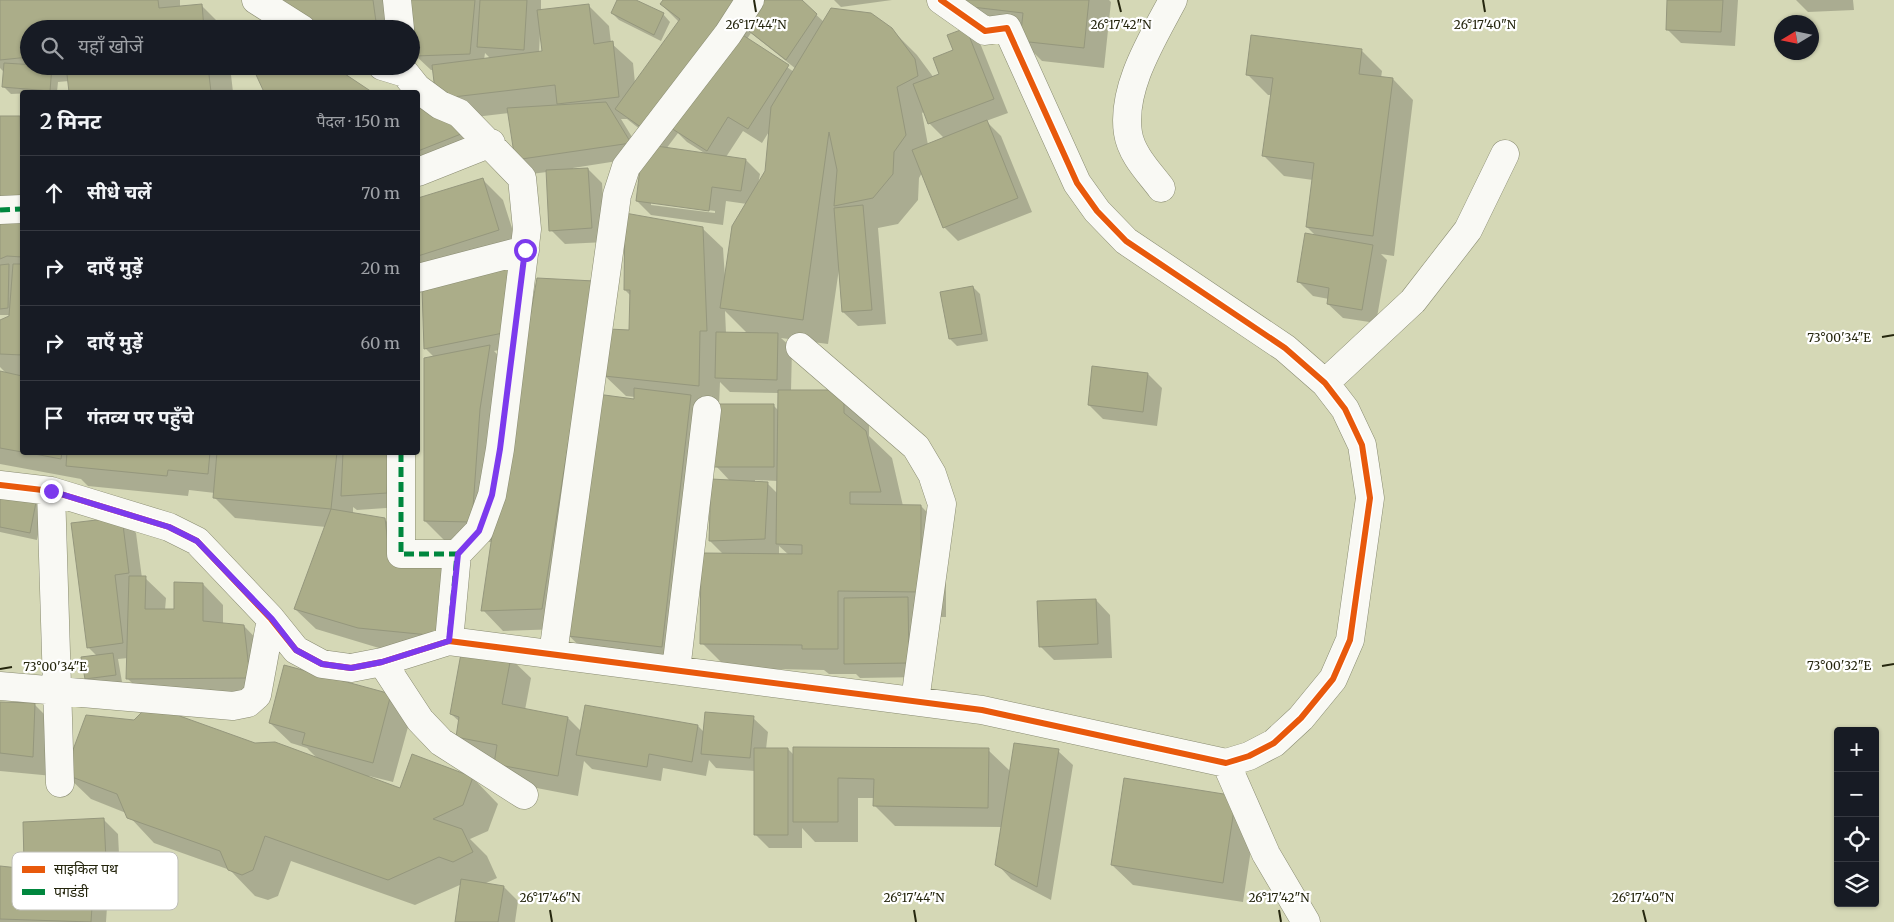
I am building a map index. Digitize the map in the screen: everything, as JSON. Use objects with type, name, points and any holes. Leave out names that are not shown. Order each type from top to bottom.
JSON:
[{"type":"street","points":[[256,0],[288,20]]},
{"type":"street","points":[[397,0],[399,20]]},
{"type":"street","points":[[553,654],[617,195],[626,167],[728,34],[750,0]]},
{"type":"street","points":[[0,485],[51,491],[169,527],[197,541],[272,619],[296,650],[322,664],[351,668],[382,662],[449,641],[982,710],[1226,763],[1248,756],[1274,743],[1301,718],[1333,679],[1350,640],[1370,498],[1362,445],[1345,408],[1324,383],[1285,348],[1126,241],[1097,211],[1077,182],[1007,28],[985,31],[941,0]]},
{"type":"street","points":[[1161,188],[1138,157],[1128,133],[1130,94],[1144,57],[1173,0]]},
{"type":"street","points":[[404,75],[420,90]]},
{"type":"street","points":[[420,90],[440,105],[459,113],[491,143],[522,178],[527,229],[500,449],[492,495],[479,531],[458,554],[449,641]]},
{"type":"street","points":[[420,171],[491,143]]},
{"type":"street","points":[[1324,383],[1413,301],[1468,230],[1505,154]]},
{"type":"street","points":[[0,210],[20,209]]},
{"type":"street","points":[[420,277],[525,250]]},
{"type":"street","points":[[800,347],[916,448],[932,474],[942,504],[915,701]]},
{"type":"street","points":[[676,670],[707,410]]},
{"type":"street","points":[[401,455],[401,554],[458,554]]},
{"type":"street","points":[[51,491],[60,783]]},
{"type":"street","points":[[0,686],[233,706],[248,703],[256,694],[272,619]]},
{"type":"street","points":[[382,662],[420,720],[441,742],[524,795]]},
{"type":"street","points":[[1226,763],[1266,854],[1306,922]]},
{"type":"building","points":[[0,0],[158,0],[159,8],[202,4],[203,20],[20,20],[20,58],[0,60]]},
{"type":"building","points":[[273,0],[373,0],[376,20],[303,20]]},
{"type":"building","points":[[406,0],[475,0],[470,54],[420,56],[420,20],[409,20]]},
{"type":"building","points":[[480,0],[527,0],[524,50],[477,47]]},
{"type":"building","points":[[617,0],[636,0],[664,13],[654,35],[611,13]]},
{"type":"building","points":[[663,0],[740,0],[645,130],[615,109],[680,19],[660,4]]},
{"type":"building","points":[[758,0],[802,0],[817,14],[786,60],[740,24]]},
{"type":"building","points":[[956,0],[1089,0],[1084,48],[1020,41],[1023,13],[955,5]]},
{"type":"building","points":[[1667,0],[1723,0],[1721,32],[1666,30]]},
{"type":"building","points":[[589,4],[594,44],[613,41],[619,97],[557,104],[555,85],[436,99],[432,65],[542,51],[537,10]]},
{"type":"building","points":[[831,8],[871,13],[892,28],[915,59],[918,76],[897,87],[906,135],[894,152],[893,174],[873,198],[834,206],[837,170],[829,132],[803,320],[720,308],[732,226],[765,171],[771,107]]},
{"type":"building","points":[[966,28],[994,99],[928,124],[913,84],[939,74],[933,58],[953,50],[947,35]]},
{"type":"building","points":[[735,30],[789,65],[748,129],[728,117],[707,151],[671,128]]},
{"type":"building","points":[[1251,35],[1362,49],[1359,74],[1393,78],[1373,236],[1306,227],[1314,163],[1262,156],[1273,78],[1246,75]]},
{"type":"building","points":[[4,63],[20,64],[20,75],[51,75],[50,90],[2,87]]},
{"type":"building","points":[[67,75],[209,75],[211,90],[69,90]]},
{"type":"building","points":[[256,75],[346,75],[369,90],[263,90]]},
{"type":"building","points":[[430,98],[461,134],[420,150],[420,103]]},
{"type":"building","points":[[606,102],[631,143],[515,160],[507,108]]},
{"type":"building","points":[[0,116],[20,116],[20,201],[0,202]]},
{"type":"building","points":[[987,120],[1018,198],[943,228],[912,150]]},
{"type":"building","points":[[643,144],[746,159],[741,191],[712,187],[709,211],[636,201]]},
{"type":"building","points":[[588,168],[592,228],[549,231],[546,170]]},
{"type":"building","points":[[483,178],[499,230],[420,255],[420,197]]},
{"type":"building","points":[[863,205],[872,310],[842,312],[834,208]]},
{"type":"building","points":[[625,213],[703,227],[707,331],[700,331],[699,386],[604,376],[609,329],[629,330],[630,290],[624,290]]},
{"type":"building","points":[[20,214],[20,257],[7,256],[0,259],[0,217]]},
{"type":"building","points":[[1305,233],[1373,245],[1362,310],[1327,304],[1329,288],[1297,282]]},
{"type":"building","points":[[509,263],[503,333],[424,349],[422,288]]},
{"type":"building","points":[[9,264],[8,308],[0,309],[0,265]]},
{"type":"building","points":[[13,264],[20,264],[20,355],[0,354],[0,320],[9,316]]},
{"type":"building","points":[[537,278],[594,281],[542,609],[481,611],[495,515]]},
{"type":"building","points":[[973,286],[982,334],[949,339],[940,292]]},
{"type":"building","points":[[716,332],[778,333],[777,380],[715,378]]},
{"type":"building","points":[[490,345],[480,409],[472,522],[424,521],[424,358]]},
{"type":"building","points":[[1092,366],[1148,373],[1143,412],[1088,405]]},
{"type":"building","points":[[0,371],[20,376],[20,452],[0,448]]},
{"type":"building","points":[[634,388],[691,395],[662,647],[568,636],[597,394],[634,399]]},
{"type":"building","points":[[778,390],[844,390],[844,413],[866,431],[881,492],[850,492],[850,504],[921,505],[921,592],[838,591],[838,649],[802,649],[802,645],[700,644],[701,553],[802,554],[802,545],[776,544]]},
{"type":"building","points":[[715,404],[774,404],[774,467],[714,467]]},
{"type":"building","points":[[40,455],[62,455],[61,459]]},
{"type":"building","points":[[67,455],[210,455],[208,474],[168,470],[167,476],[66,466]]},
{"type":"building","points":[[217,455],[337,455],[331,509],[213,498]]},
{"type":"building","points":[[343,455],[389,455],[387,493],[341,496]]},
{"type":"building","points":[[711,479],[768,482],[765,539],[709,541]]},
{"type":"building","points":[[0,489],[37,497],[30,533],[0,527]]},
{"type":"building","points":[[331,509],[385,518],[390,561],[447,563],[439,636],[358,628],[294,609]]},
{"type":"building","points":[[122,517],[129,573],[115,575],[123,643],[87,648],[71,523]]},
{"type":"building","points":[[129,576],[146,576],[145,609],[174,609],[174,582],[203,583],[203,621],[244,625],[250,678],[126,679]]},
{"type":"building","points":[[908,597],[909,663],[844,664],[844,598]]},
{"type":"building","points":[[1096,599],[1098,644],[1039,647],[1037,601]]},
{"type":"building","points":[[462,648],[511,657],[502,704],[568,717],[558,776],[494,764],[497,745],[456,737],[459,717],[450,714]]},
{"type":"building","points":[[113,653],[116,675],[85,679],[81,657]]},
{"type":"building","points":[[284,665],[391,694],[373,763],[302,744],[305,733],[269,723]]},
{"type":"building","points":[[0,702],[35,703],[33,757],[0,753]]},
{"type":"building","points":[[149,705],[255,743],[275,742],[400,788],[412,754],[473,777],[463,805],[433,819],[462,829],[473,852],[453,862],[439,857],[388,880],[265,836],[253,870],[242,875],[228,870],[220,851],[127,818],[117,794],[64,774],[86,715],[134,720]]},
{"type":"building","points":[[585,705],[698,725],[692,762],[649,754],[647,767],[576,755]]},
{"type":"building","points":[[705,712],[754,716],[750,758],[701,754]]},
{"type":"building","points":[[1014,743],[1059,749],[1037,887],[995,865]]},
{"type":"building","points":[[793,747],[989,748],[988,808],[873,806],[874,779],[838,778],[838,822],[793,822]]},
{"type":"building","points":[[754,748],[788,748],[788,835],[754,835]]},
{"type":"building","points":[[1124,778],[1236,796],[1223,883],[1111,865]]},
{"type":"building","points":[[104,818],[106,852],[24,852],[23,822]]},
{"type":"building","points":[[0,866],[12,867],[12,910],[92,910],[91,922],[0,919]]},
{"type":"building","points":[[461,879],[504,886],[498,922],[455,922]]},
{"type":"marked path","points":[[0,210],[20,209]]},
{"type":"marked path","points":[[401,455],[401,554],[457,554],[449,641]]},
{"type":"cycle path","points":[[0,485],[51,491],[169,527],[197,541],[271,619],[296,650],[322,664],[351,668],[382,662],[449,641],[982,710],[1226,763],[1249,756],[1274,743],[1301,718],[1333,679],[1350,640],[1370,498],[1362,445],[1345,409],[1325,383],[1285,348],[1126,241],[1097,211],[1077,183],[1007,28],[985,31],[941,0]]},
{"type":"route","points":[[51,491],[169,527],[197,541],[272,619],[296,650],[322,664],[351,668],[382,662],[449,641],[458,554],[479,531],[492,495],[500,449],[525,250]]}]
